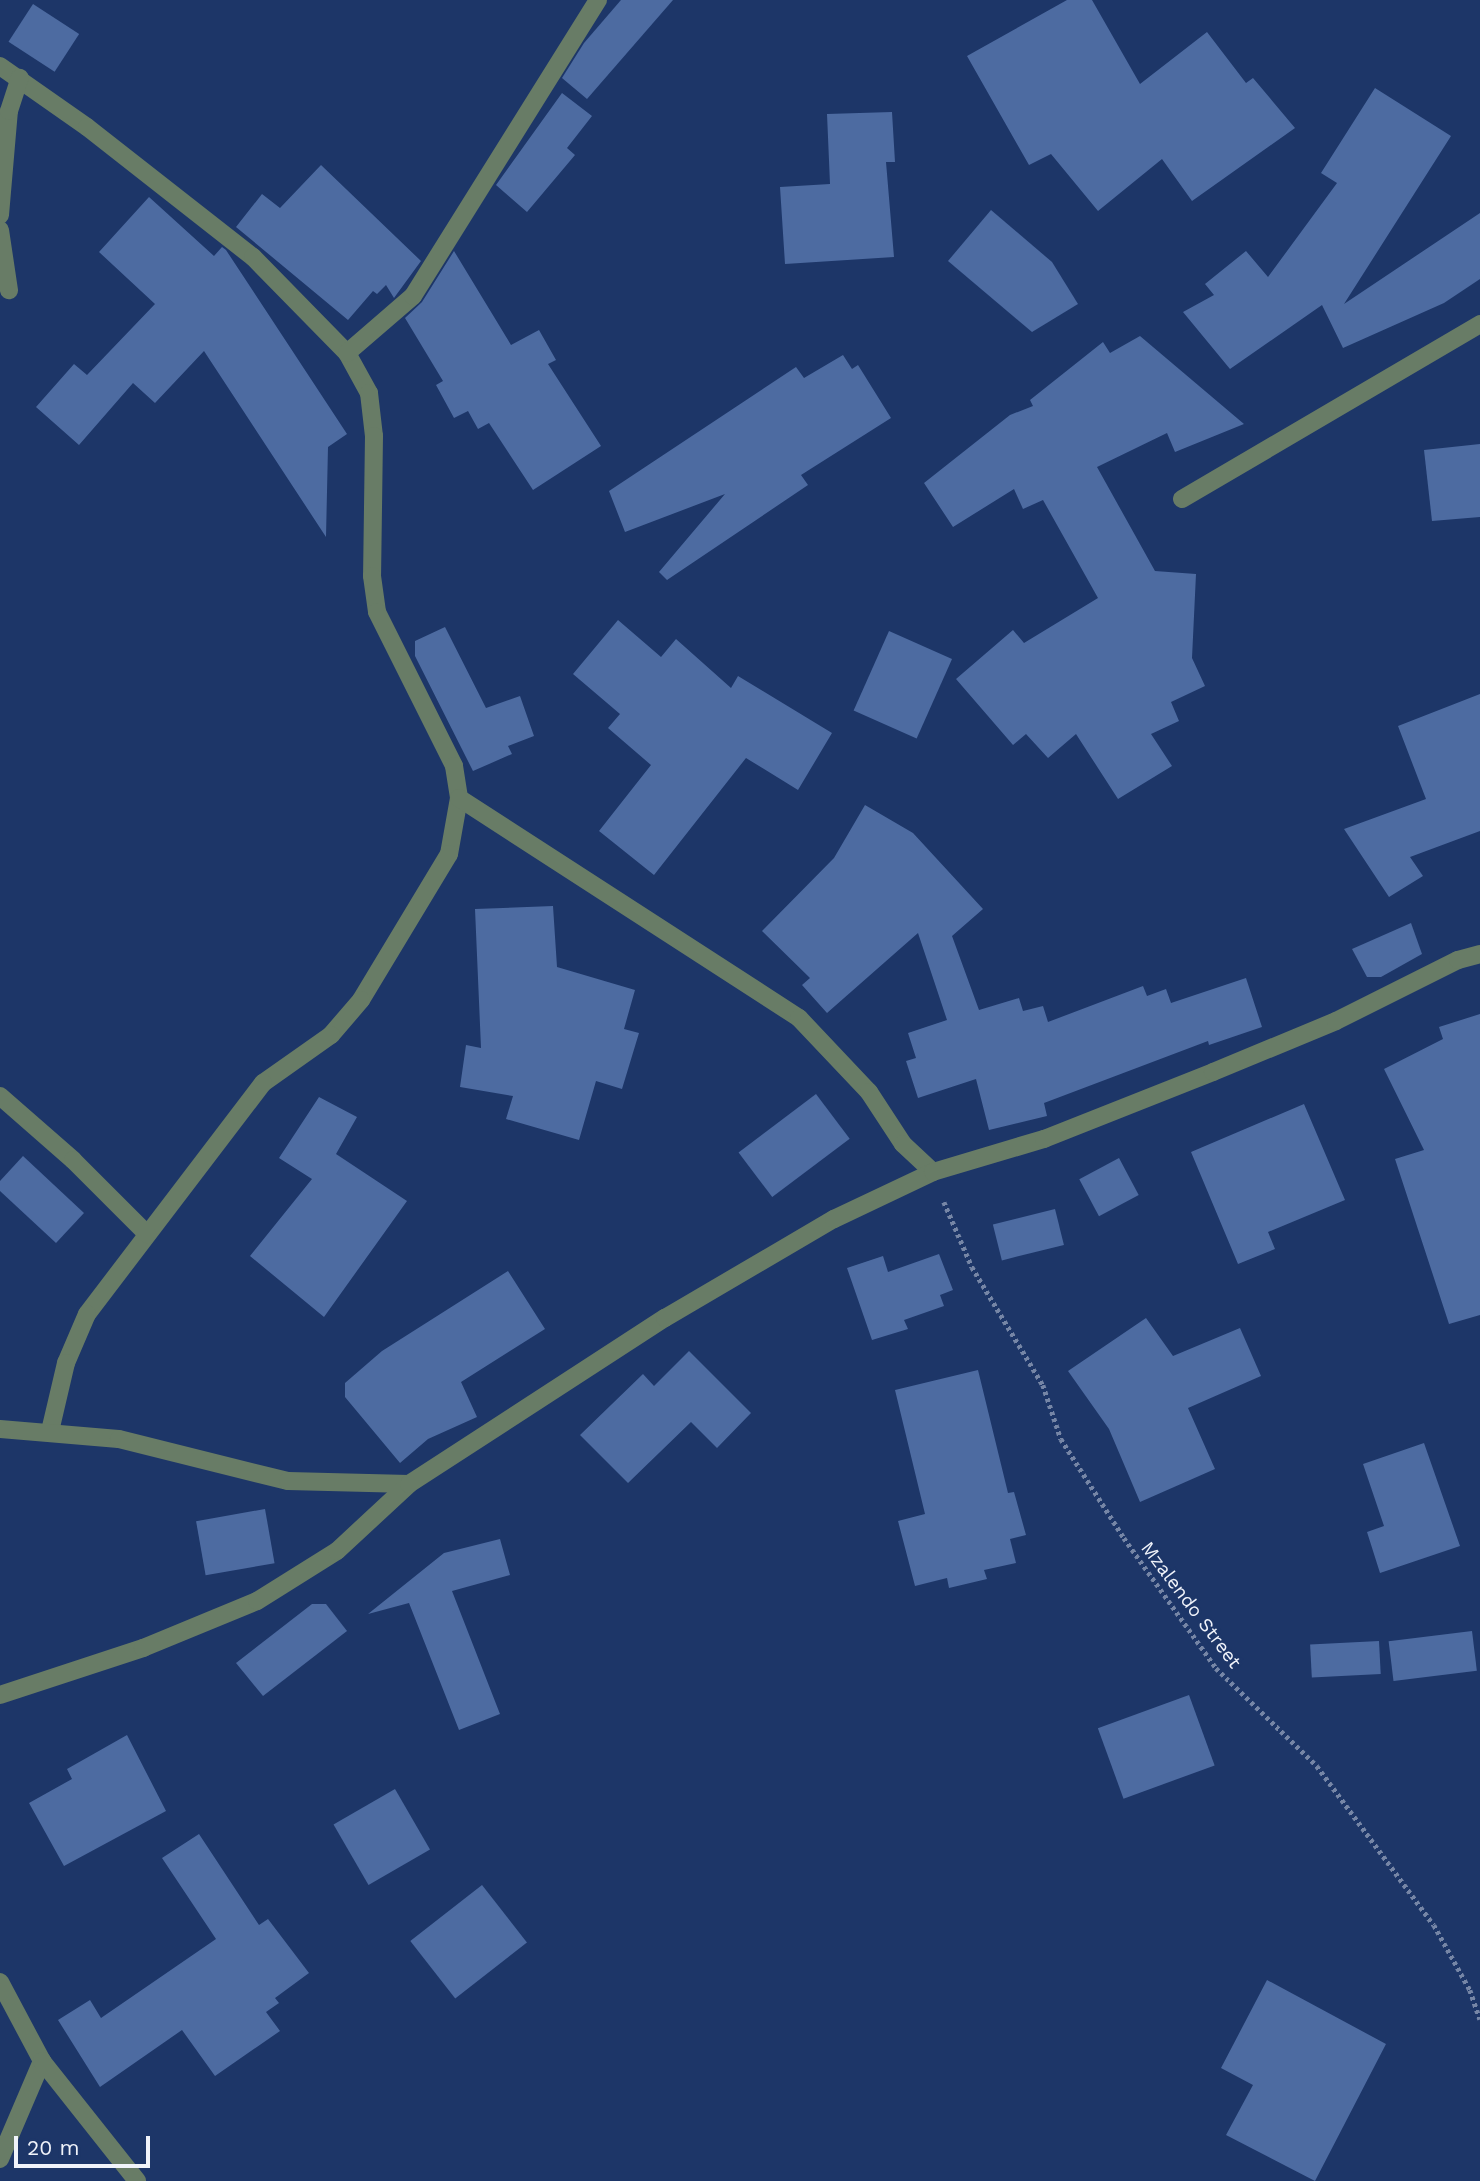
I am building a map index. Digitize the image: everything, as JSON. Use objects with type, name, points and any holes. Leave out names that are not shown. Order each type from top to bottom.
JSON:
[{"type":"street","points":[[347,353],[413,296],[598,0]]},
{"type":"street","points":[[1,66],[253,257],[347,353],[369,393],[374,436],[372,576],[377,612],[454,766],[459,798],[449,854],[361,1000],[331,1035],[263,1083],[189,1184],[146,1234],[77,1332],[50,1431]]},
{"type":"street","points":[[0,215],[9,111],[20,78]]},
{"type":"street","points":[[0,230],[9,289]]},
{"type":"street","points":[[1182,499],[1480,324]]},
{"type":"street","points":[[459,798],[799,1018],[869,1092],[904,1144],[933,1172]]},
{"type":"street","points":[[0,1695],[143,1648],[257,1601],[337,1551],[409,1484],[665,1318],[834,1219],[933,1172],[1044,1139],[1213,1072],[1336,1021],[1458,960],[1480,954]]},
{"type":"street","points":[[0,1096],[73,1160],[146,1234]]},
{"type":"street","points":[[0,1429],[50,1431],[120,1439],[288,1481],[409,1484]]},
{"type":"street","points":[[0,1982],[42,2061],[137,2181]]},
{"type":"street","points":[[0,2159],[42,2061]]},
{"type":"path","name":"Mzalendo Street","points":[[933,1172],[972,1267],[1043,1385],[1061,1439],[1124,1538],[1216,1668],[1332,1786],[1434,1925],[1470,1990],[1480,2020]]},
{"type":"building","points":[[621,0],[673,0],[587,99],[562,78],[584,43]]},
{"type":"building","points":[[1067,0],[1092,0],[1140,84],[1207,32],[1246,83],[1253,78],[1295,128],[1192,201],[1162,159],[1098,211],[1051,154],[1029,165],[967,56]]},
{"type":"building","points":[[33,4],[79,34],[55,72],[8,42]]},
{"type":"building","points":[[1375,88],[1451,136],[1344,304],[1480,213],[1480,279],[1444,303],[1343,348],[1322,305],[1230,369],[1183,312],[1214,295],[1205,284],[1246,251],[1268,277],[1337,183],[1321,173]]},
{"type":"building","points":[[562,93],[592,116],[567,148],[575,155],[527,212],[496,185]]},
{"type":"building","points":[[892,112],[895,162],[886,162],[894,257],[785,264],[780,187],[830,184],[827,114]]},
{"type":"building","points":[[321,165],[421,261],[394,298],[386,285],[377,294],[373,291],[348,320],[236,227],[262,194],[280,208]]},
{"type":"building","points":[[149,197],[214,256],[222,247],[226,250],[347,434],[328,447],[326,537],[204,351],[155,403],[133,383],[79,445],[36,407],[74,364],[87,375],[155,304],[99,252]]},
{"type":"building","points":[[991,210],[1052,262],[1078,304],[1032,332],[948,261]]},
{"type":"building","points":[[454,251],[511,345],[539,330],[556,360],[548,364],[601,446],[533,490],[489,423],[478,429],[468,411],[454,418],[436,385],[443,381],[405,318],[422,302]]},
{"type":"building","points":[[1140,336],[1244,424],[1175,452],[1167,433],[1097,467],[1155,571],[1196,574],[1192,658],[1205,686],[1171,702],[1179,721],[1151,734],[1172,766],[1118,799],[1076,734],[1048,758],[1026,734],[1013,745],[956,679],[1013,630],[1024,643],[1098,598],[1043,500],[1023,509],[1014,489],[953,527],[924,483],[1010,415],[1033,406],[1030,400],[1103,342],[1110,353]]},
{"type":"building","points":[[843,355],[852,369],[858,365],[891,418],[801,475],[808,485],[667,580],[659,572],[725,494],[625,532],[609,491],[796,367],[804,378]]},
{"type":"building","points":[[1480,444],[1480,517],[1432,521],[1424,450]]},
{"type":"building","points":[[618,620],[661,657],[676,639],[731,688],[738,676],[832,733],[798,790],[746,758],[654,875],[599,831],[651,765],[608,728],[620,714],[573,674]]},
{"type":"building","points":[[445,627],[486,708],[520,696],[534,736],[508,746],[512,754],[473,771],[415,656],[415,641]]},
{"type":"building","points":[[889,631],[952,659],[917,739],[854,710]]},
{"type":"building","points":[[1480,694],[1480,831],[1410,857],[1423,876],[1389,897],[1344,829],[1426,799],[1398,726]]},
{"type":"building","points":[[865,805],[913,833],[983,909],[952,936],[979,1010],[1019,998],[1023,1011],[1043,1006],[1048,1022],[1143,986],[1147,996],[1166,989],[1171,1003],[1246,978],[1262,1027],[1209,1045],[1208,1041],[1044,1103],[1047,1116],[989,1130],[976,1079],[918,1098],[906,1061],[916,1058],[908,1033],[947,1020],[918,933],[827,1013],[802,985],[810,978],[762,931],[834,858]]},
{"type":"building","points":[[553,906],[557,967],[635,990],[624,1029],[639,1033],[622,1089],[596,1081],[579,1140],[506,1119],[513,1096],[460,1087],[466,1045],[481,1048],[475,909]]},
{"type":"building","points":[[1411,923],[1422,954],[1381,977],[1367,977],[1352,949]]},
{"type":"building","points":[[1480,1014],[1480,1315],[1449,1324],[1395,1159],[1424,1150],[1384,1069],[1443,1039],[1439,1027]]},
{"type":"building","points":[[816,1094],[850,1139],[772,1197],[739,1152]]},
{"type":"building","points":[[319,1097],[357,1117],[336,1154],[407,1201],[324,1317],[250,1256],[312,1179],[279,1158]]},
{"type":"building","points":[[1304,1104],[1345,1200],[1268,1232],[1275,1249],[1238,1264],[1191,1152]]},
{"type":"building","points":[[23,1156],[84,1213],[56,1243],[0,1191],[0,1181]]},
{"type":"building","points":[[1119,1158],[1139,1195],[1099,1216],[1079,1179]]},
{"type":"building","points":[[1055,1209],[1064,1245],[1002,1260],[993,1224]]},
{"type":"building","points":[[939,1254],[953,1290],[940,1295],[944,1306],[904,1320],[908,1329],[872,1340],[847,1268],[883,1256],[888,1272]]},
{"type":"building","points":[[508,1271],[545,1329],[461,1382],[477,1417],[428,1439],[400,1463],[345,1397],[345,1383],[382,1351]]},
{"type":"building","points":[[1146,1318],[1173,1356],[1240,1328],[1261,1376],[1188,1408],[1215,1469],[1140,1502],[1109,1429],[1068,1371]]},
{"type":"building","points":[[689,1351],[751,1413],[717,1448],[691,1422],[628,1483],[580,1435],[643,1374],[654,1386]]},
{"type":"building","points":[[978,1370],[1008,1493],[1014,1492],[1026,1535],[1010,1539],[1016,1563],[984,1570],[987,1579],[949,1588],[947,1578],[915,1586],[898,1521],[925,1514],[895,1390]]},
{"type":"building","points":[[1424,1443],[1460,1546],[1380,1573],[1367,1532],[1384,1526],[1363,1464]]},
{"type":"building","points":[[265,1509],[275,1563],[206,1575],[196,1521]]},
{"type":"building","points":[[500,1539],[510,1575],[452,1591],[500,1714],[459,1730],[409,1603],[368,1614],[444,1553]]},
{"type":"building","points":[[312,1604],[326,1604],[347,1631],[263,1696],[236,1663]]},
{"type":"building","points":[[1472,1631],[1477,1671],[1394,1681],[1389,1641]]},
{"type":"building","points":[[1379,1641],[1381,1674],[1312,1678],[1310,1645]]},
{"type":"building","points":[[1189,1695],[1215,1765],[1124,1799],[1098,1728]]},
{"type":"building","points":[[127,1735],[166,1811],[64,1866],[29,1803],[72,1779],[67,1769]]},
{"type":"building","points":[[395,1789],[430,1850],[369,1885],[334,1824]]},
{"type":"building","points":[[199,1834],[259,1925],[268,1919],[309,1973],[275,1998],[279,2003],[266,2012],[280,2031],[215,2076],[182,2030],[100,2087],[58,2020],[90,2000],[101,2018],[216,1939],[162,1858]]},
{"type":"building","points":[[482,1885],[527,1943],[455,1999],[410,1941]]},
{"type":"building","points":[[1267,1980],[1386,2044],[1315,2181],[1226,2135],[1253,2085],[1221,2068]]}]
